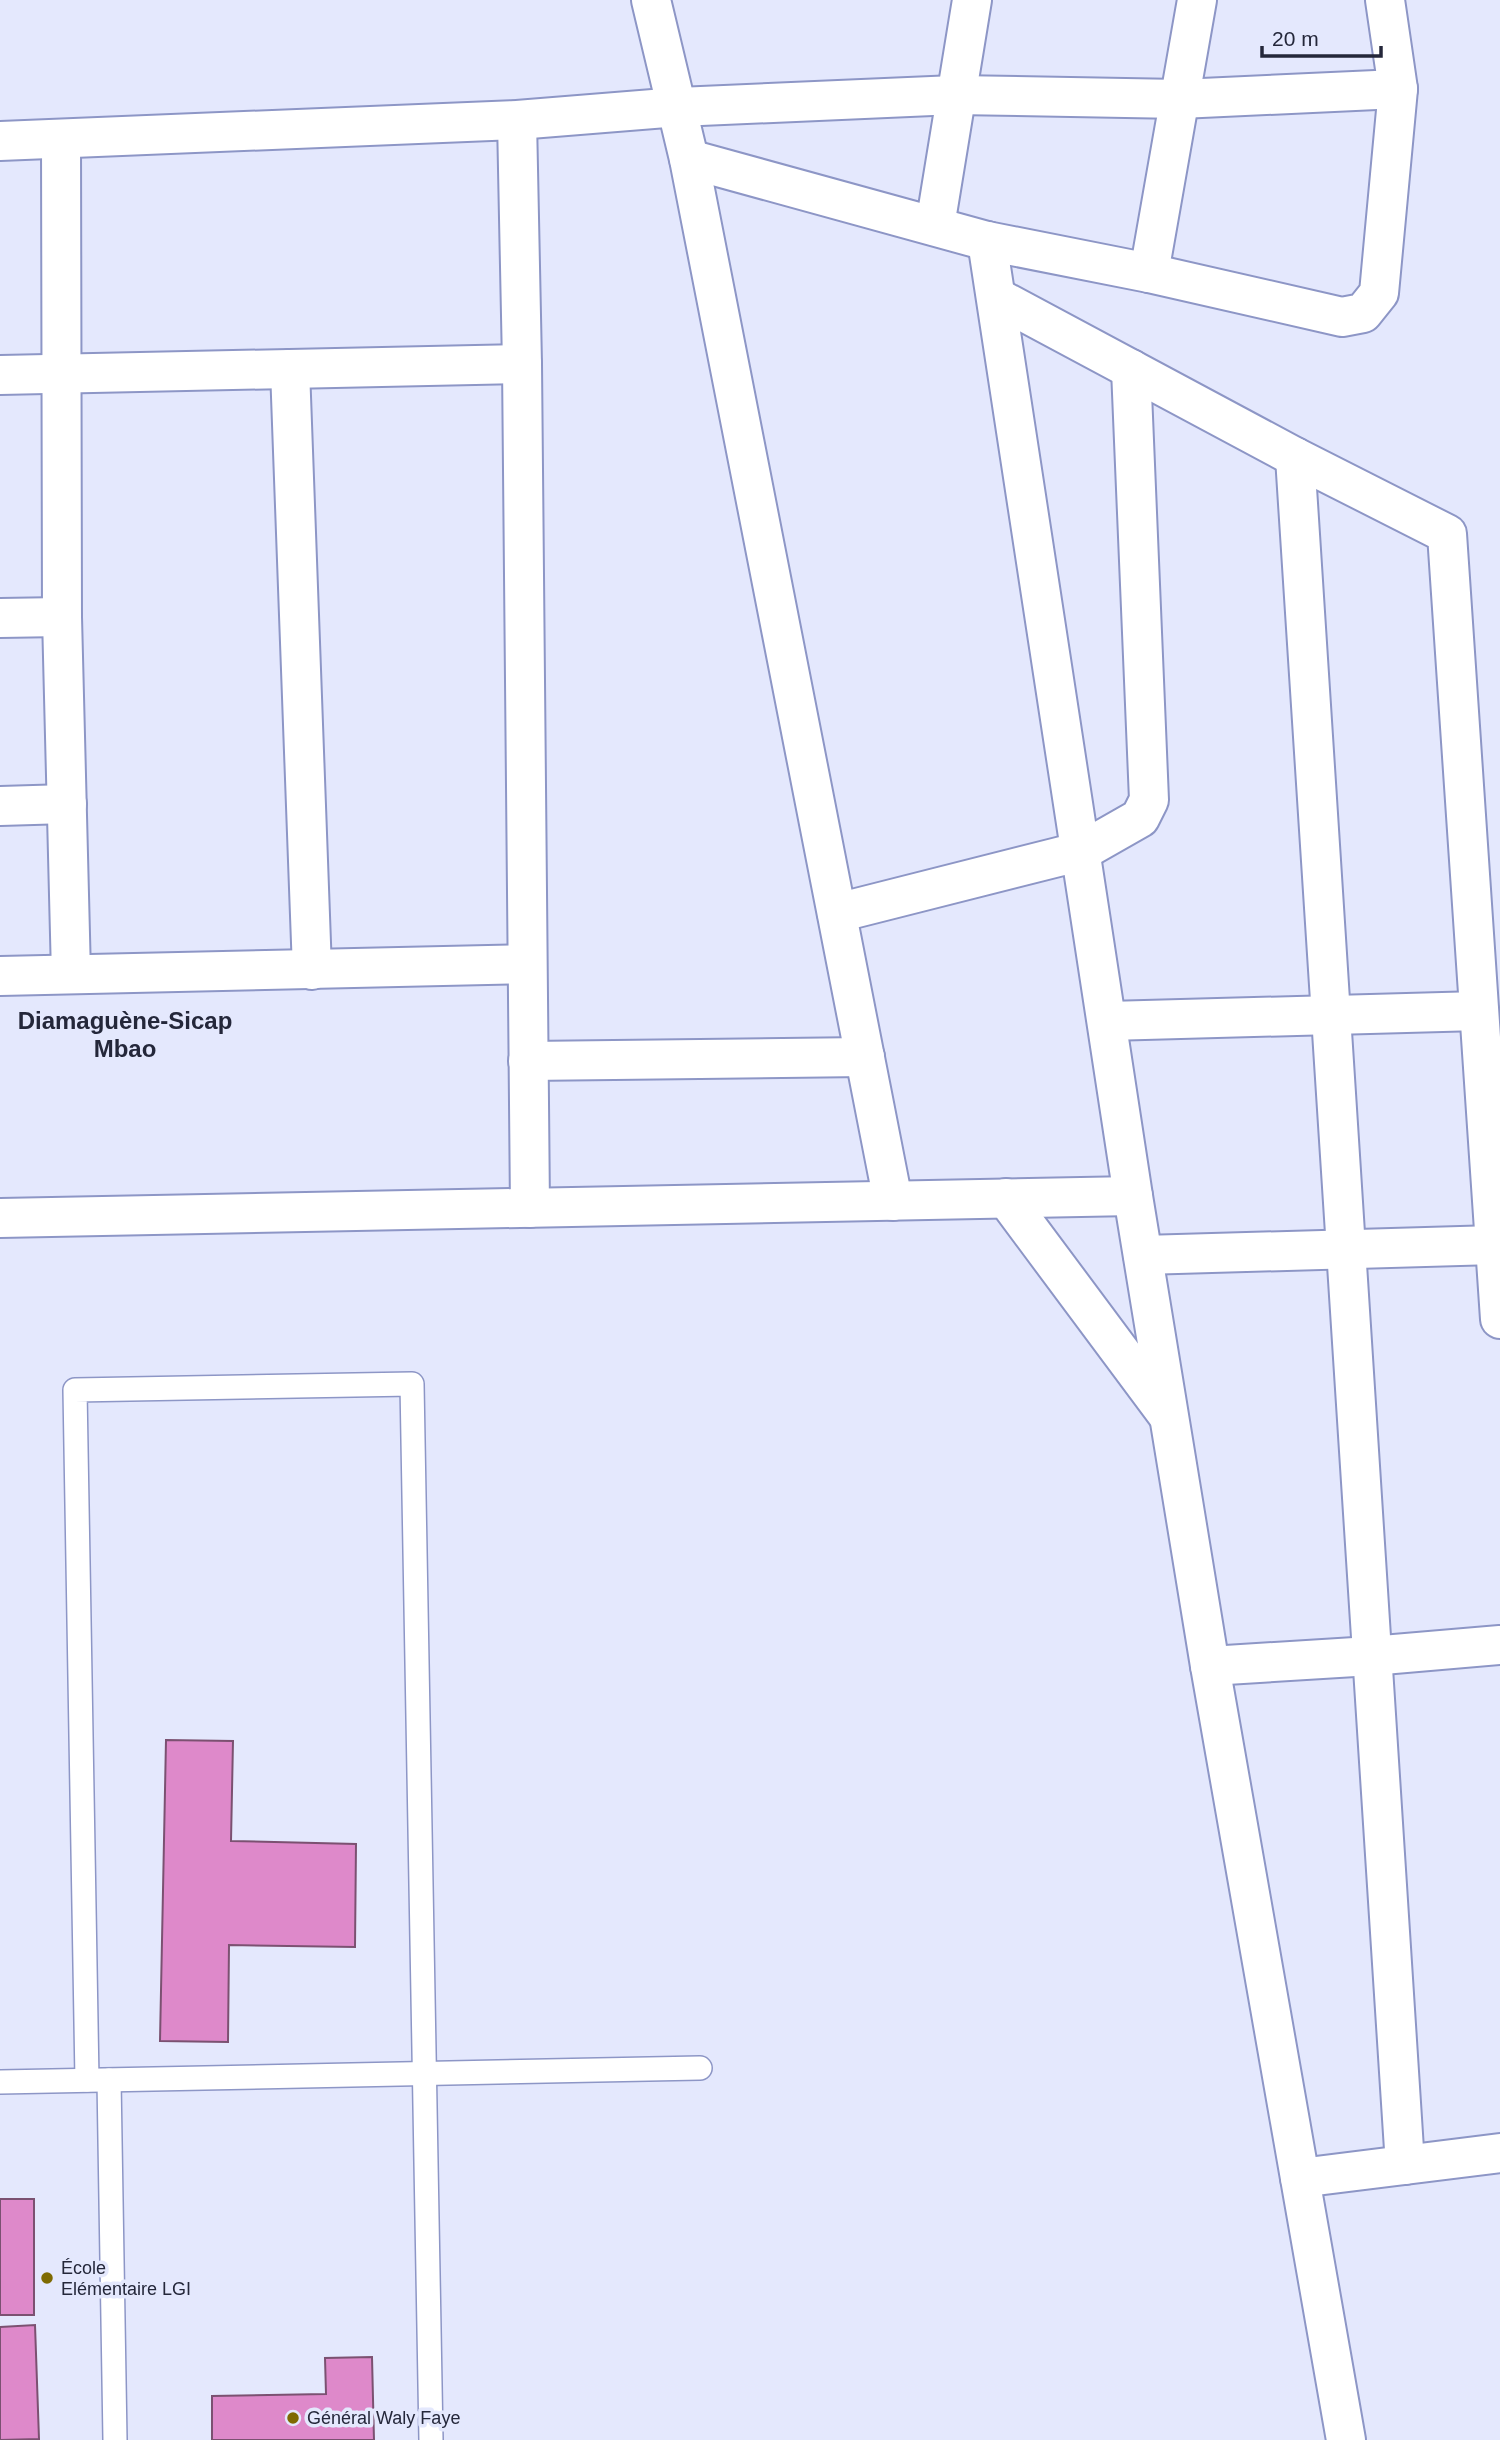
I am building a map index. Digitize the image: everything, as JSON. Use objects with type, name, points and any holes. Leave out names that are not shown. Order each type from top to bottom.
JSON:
[{"type":"street","points":[[652,0],[689,159],[893,1201]]},
{"type":"street","points":[[935,226],[972,0]]},
{"type":"street","points":[[1149,273],[1197,0]]},
{"type":"street","points":[[689,159],[987,241],[1149,273],[1342,317],[1363,313],[1379,293],[1398,89],[1385,0]]},
{"type":"street","points":[[0,141],[517,120],[678,107],[955,95],[1180,99],[1398,89]]},
{"type":"street","points":[[517,120],[530,1208]]},
{"type":"street","points":[[61,139],[62,617],[71,974]]},
{"type":"street","points":[[987,241],[998,298],[1133,1196],[1210,1666],[1346,2440]]},
{"type":"street","points":[[998,298],[1294,457],[1447,534],[1500,1319]]},
{"type":"street","points":[[0,375],[522,364]]},
{"type":"street","points":[[290,369],[312,970]]},
{"type":"street","points":[[837,913],[1082,851],[1140,818],[1149,800],[1131,369]]},
{"type":"street","points":[[1294,457],[1405,2165]]},
{"type":"street","points":[[0,618],[62,617]]},
{"type":"street","points":[[0,806],[67,804]]},
{"type":"street","points":[[0,976],[527,964]]},
{"type":"street","points":[[1108,1021],[1479,1011]]},
{"type":"street","points":[[528,1061],[864,1057]]},
{"type":"street","points":[[0,1218],[1133,1196]]},
{"type":"street","points":[[1006,1198],[1170,1418]]},
{"type":"street","points":[[1143,1255],[1495,1245]]},
{"type":"street","points":[[1210,1666],[1500,1645]]},
{"type":"street","points":[[1300,2178],[1500,2153]]},
{"type":"lane","points":[[116,2440],[98,2080],[75,1390],[412,1384],[431,2440]]},
{"type":"lane","points":[[0,2082],[701,2068]]},
{"type":"building","points":[[166,1740],[233,1741],[231,1841],[356,1844],[355,1947],[229,1945],[228,2042],[160,2041]]},
{"type":"building","points":[[0,2199],[34,2199],[34,2315],[0,2315]]},
{"type":"building","points":[[35,2325],[39,2439],[0,2440],[0,2327]]},
{"type":"building","name":"Général Waly Faye","points":[[372,2357],[374,2440],[212,2440],[212,2396],[326,2394],[325,2358]]},
{"type":"place","name":"École Elémentaire LGI","points":[[47,2278]]},
{"type":"place","name":"Général Waly Faye","points":[[293,2418]]},
{"type":"district","name":"Diamaguène-Sicap Mbao","points":[[125,1034]]}]
